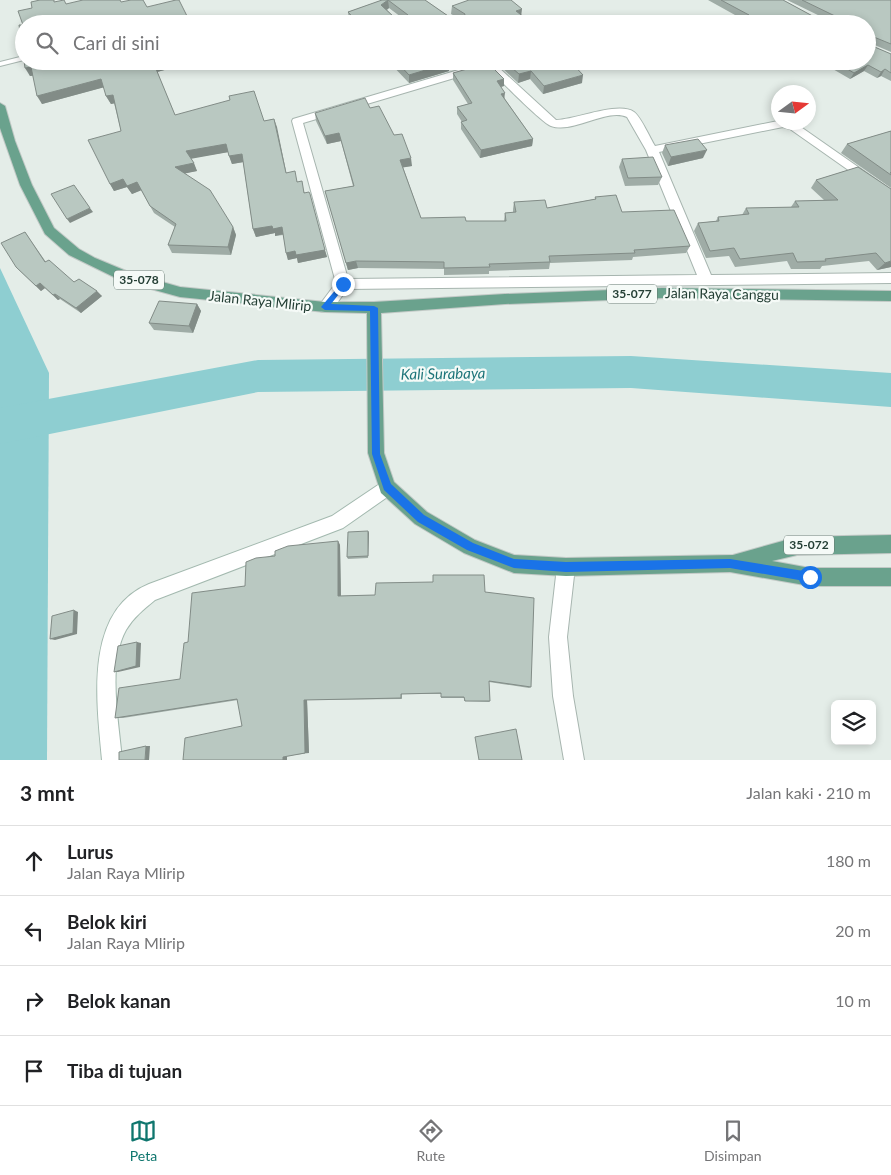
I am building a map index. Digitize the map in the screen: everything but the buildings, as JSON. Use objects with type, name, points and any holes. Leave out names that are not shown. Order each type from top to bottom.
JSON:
[{"type":"main road","name":"Jalan Raya Mlirip","points":[[0,106],[9,142],[41,218],[49,231],[74,252],[127,277],[180,292],[325,307],[374,308]]},
{"type":"main road","name":"Jalan Raya Canggu","points":[[374,308],[505,299],[662,293],[891,296]]},
{"type":"main road","name":"35-072","points":[[374,308],[376,454],[387,487],[421,518],[470,547],[514,564],[566,567],[730,563],[810,577],[891,577]]},
{"type":"main road","name":"35-072","points":[[730,563],[796,546],[891,544]]},
{"type":"street","points":[[343,284],[297,121],[462,70]]},
{"type":"street","points":[[505,70],[549,120],[565,123],[617,112],[631,115],[652,150],[706,280]]},
{"type":"street","points":[[652,150],[784,123],[794,127],[891,196]]},
{"type":"street","points":[[343,284],[891,278]]},
{"type":"street","points":[[325,307],[343,284]]},
{"type":"street","points":[[112,760],[106,673],[111,646],[119,624],[131,608],[149,593],[338,522],[387,487]]},
{"type":"street","points":[[566,567],[558,637],[563,696],[574,760]]},
{"type":"lane","points":[[0,64],[15,60]]},
{"type":"water","points":[[0,268],[49,373],[47,760],[0,760]]},
{"type":"waterway","name":"Kali Surabaya","points":[[0,426],[258,376],[631,372],[891,390]]},
{"type":"route","points":[[343,284],[325,307],[374,308],[376,454],[387,487],[421,518],[470,547],[514,564],[566,567],[730,563],[810,577]]}]
